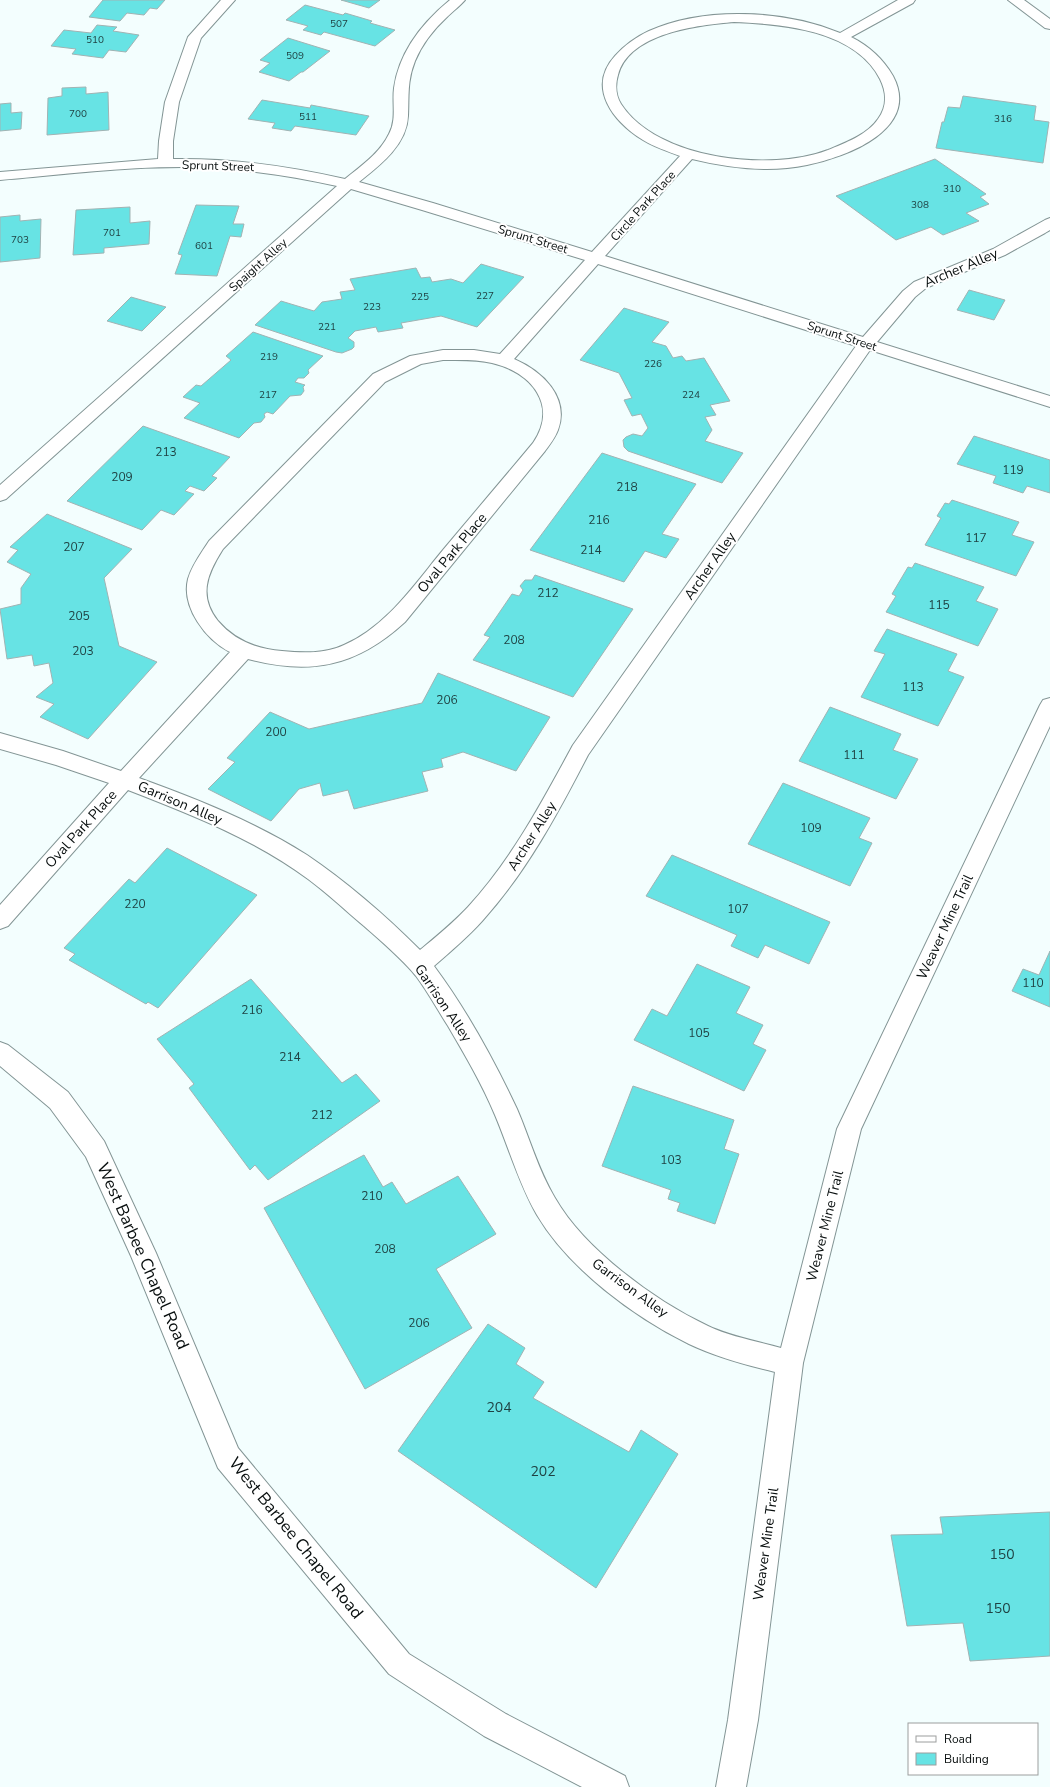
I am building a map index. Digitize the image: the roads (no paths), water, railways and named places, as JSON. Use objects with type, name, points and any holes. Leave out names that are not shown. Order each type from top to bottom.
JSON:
[{"type":"street","points":[[165,164],[166,141],[172,102],[195,37],[228,0]]},
{"type":"street","name":"Spaight Alley","points":[[0,496],[349,183],[374,163],[389,146],[398,131],[402,116],[401,89],[404,70],[413,50],[427,29],[445,10],[458,0]]},
{"type":"street","points":[[840,38],[908,0]]},
{"type":"street","points":[[1015,0],[1050,25]]},
{"type":"street","name":"Circle Park Place","points":[[734,18],[777,21],[798,24],[821,30],[857,46],[870,56],[881,66],[892,88],[892,105],[885,121],[864,140],[830,154],[807,161],[788,164],[737,163],[689,154],[661,143],[630,124],[615,104],[610,94],[609,84],[611,75],[621,56],[630,48],[656,33],[674,27],[693,22],[734,18]]},
{"type":"street","name":"Circle Park Place","points":[[596,258],[689,154]]},
{"type":"street","name":"Sprunt Street","points":[[0,176],[165,164],[243,166],[311,175],[349,183],[596,258],[1050,402]]},
{"type":"street","name":"Archer Alley","points":[[419,964],[475,914],[507,877],[557,796],[580,751],[866,344],[908,294],[920,285],[999,252],[1050,223]]},
{"type":"street","points":[[503,361],[596,258]]},
{"type":"street","name":"Oval Park Place","points":[[443,355],[475,355],[503,361],[527,372],[543,386],[551,399],[552,405],[553,416],[550,430],[534,452],[398,617],[377,636],[357,648],[331,657],[303,660],[274,657],[244,650],[226,641],[213,629],[203,614],[198,601],[197,582],[205,561],[216,545],[379,378],[394,369],[416,360],[443,355]]},
{"type":"street","name":"Oval Park Place","points":[[0,920],[244,650]]},
{"type":"street","name":"Weaver Mine Trail","points":[[731,1787],[743,1720],[790,1363],[849,1129],[1050,705]]},
{"type":"street","name":"Garrison Alley","points":[[0,741],[34,749],[125,780],[213,815],[271,845],[308,868],[349,899],[386,931],[419,964],[447,1004],[472,1047],[504,1109],[547,1209],[570,1240],[603,1271],[655,1309],[700,1335],[744,1351],[790,1363]]},
{"type":"street","name":"West Barbee Chapel Road","points":[[0,1052],[59,1100],[96,1149],[143,1252],[228,1458],[399,1664],[495,1724],[614,1787]]}]
